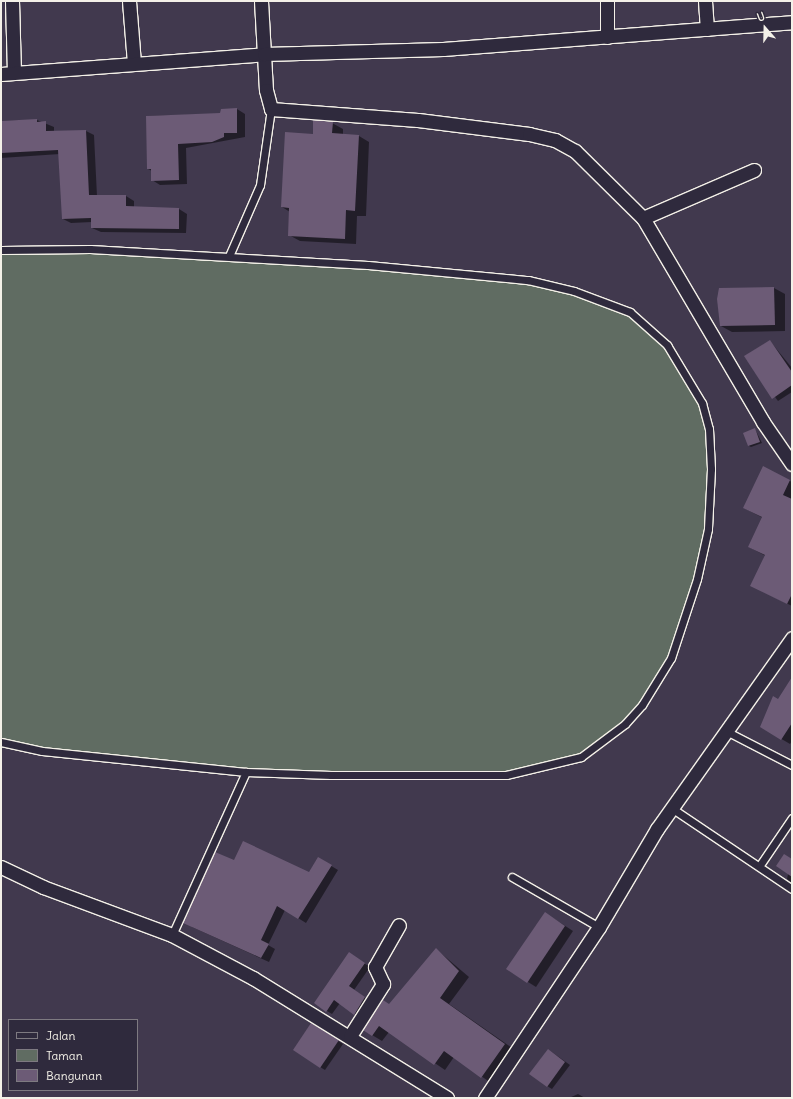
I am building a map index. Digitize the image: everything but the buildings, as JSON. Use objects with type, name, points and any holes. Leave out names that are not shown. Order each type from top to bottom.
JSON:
[{"type":"street","points":[[12,1],[7,73],[264,54],[443,49],[792,22]]},
{"type":"street","points":[[129,1],[134,63]]},
{"type":"street","points":[[261,1],[264,54],[271,108],[418,120],[555,140],[575,151],[643,218],[763,422],[792,464]]},
{"type":"street","points":[[607,1],[607,37]]},
{"type":"street","points":[[705,1],[707,29]]},
{"type":"street","points":[[643,218],[754,170]]},
{"type":"street","points":[[485,1098],[599,926],[673,809],[792,638]]},
{"type":"street","points":[[1,867],[43,887],[172,935],[350,1036],[447,1098]]},
{"type":"street","points":[[350,1036],[383,984],[375,967],[399,925]]},
{"type":"lane","points":[[229,256],[260,185],[271,108]]},
{"type":"lane","points":[[1,250],[90,248],[229,256],[528,280],[574,291],[630,312],[662,340],[698,393],[709,429],[711,469],[708,529],[679,638],[642,705],[599,746],[564,763],[506,775],[471,778],[246,772],[42,751],[1,742]]},
{"type":"lane","points":[[726,731],[792,765]]},
{"type":"lane","points":[[172,935],[246,772]]},
{"type":"lane","points":[[673,809],[760,865],[792,889]]},
{"type":"lane","points":[[760,865],[792,818]]},
{"type":"lane","points":[[512,877],[599,926]]},
{"type":"green space","points":[[90,251],[368,267],[528,282],[554,287],[629,315],[665,346],[696,394],[707,429],[709,469],[705,529],[695,578],[669,657],[640,704],[624,722],[580,755],[506,773],[471,775],[246,770],[43,749],[1,740],[1,252]]}]
